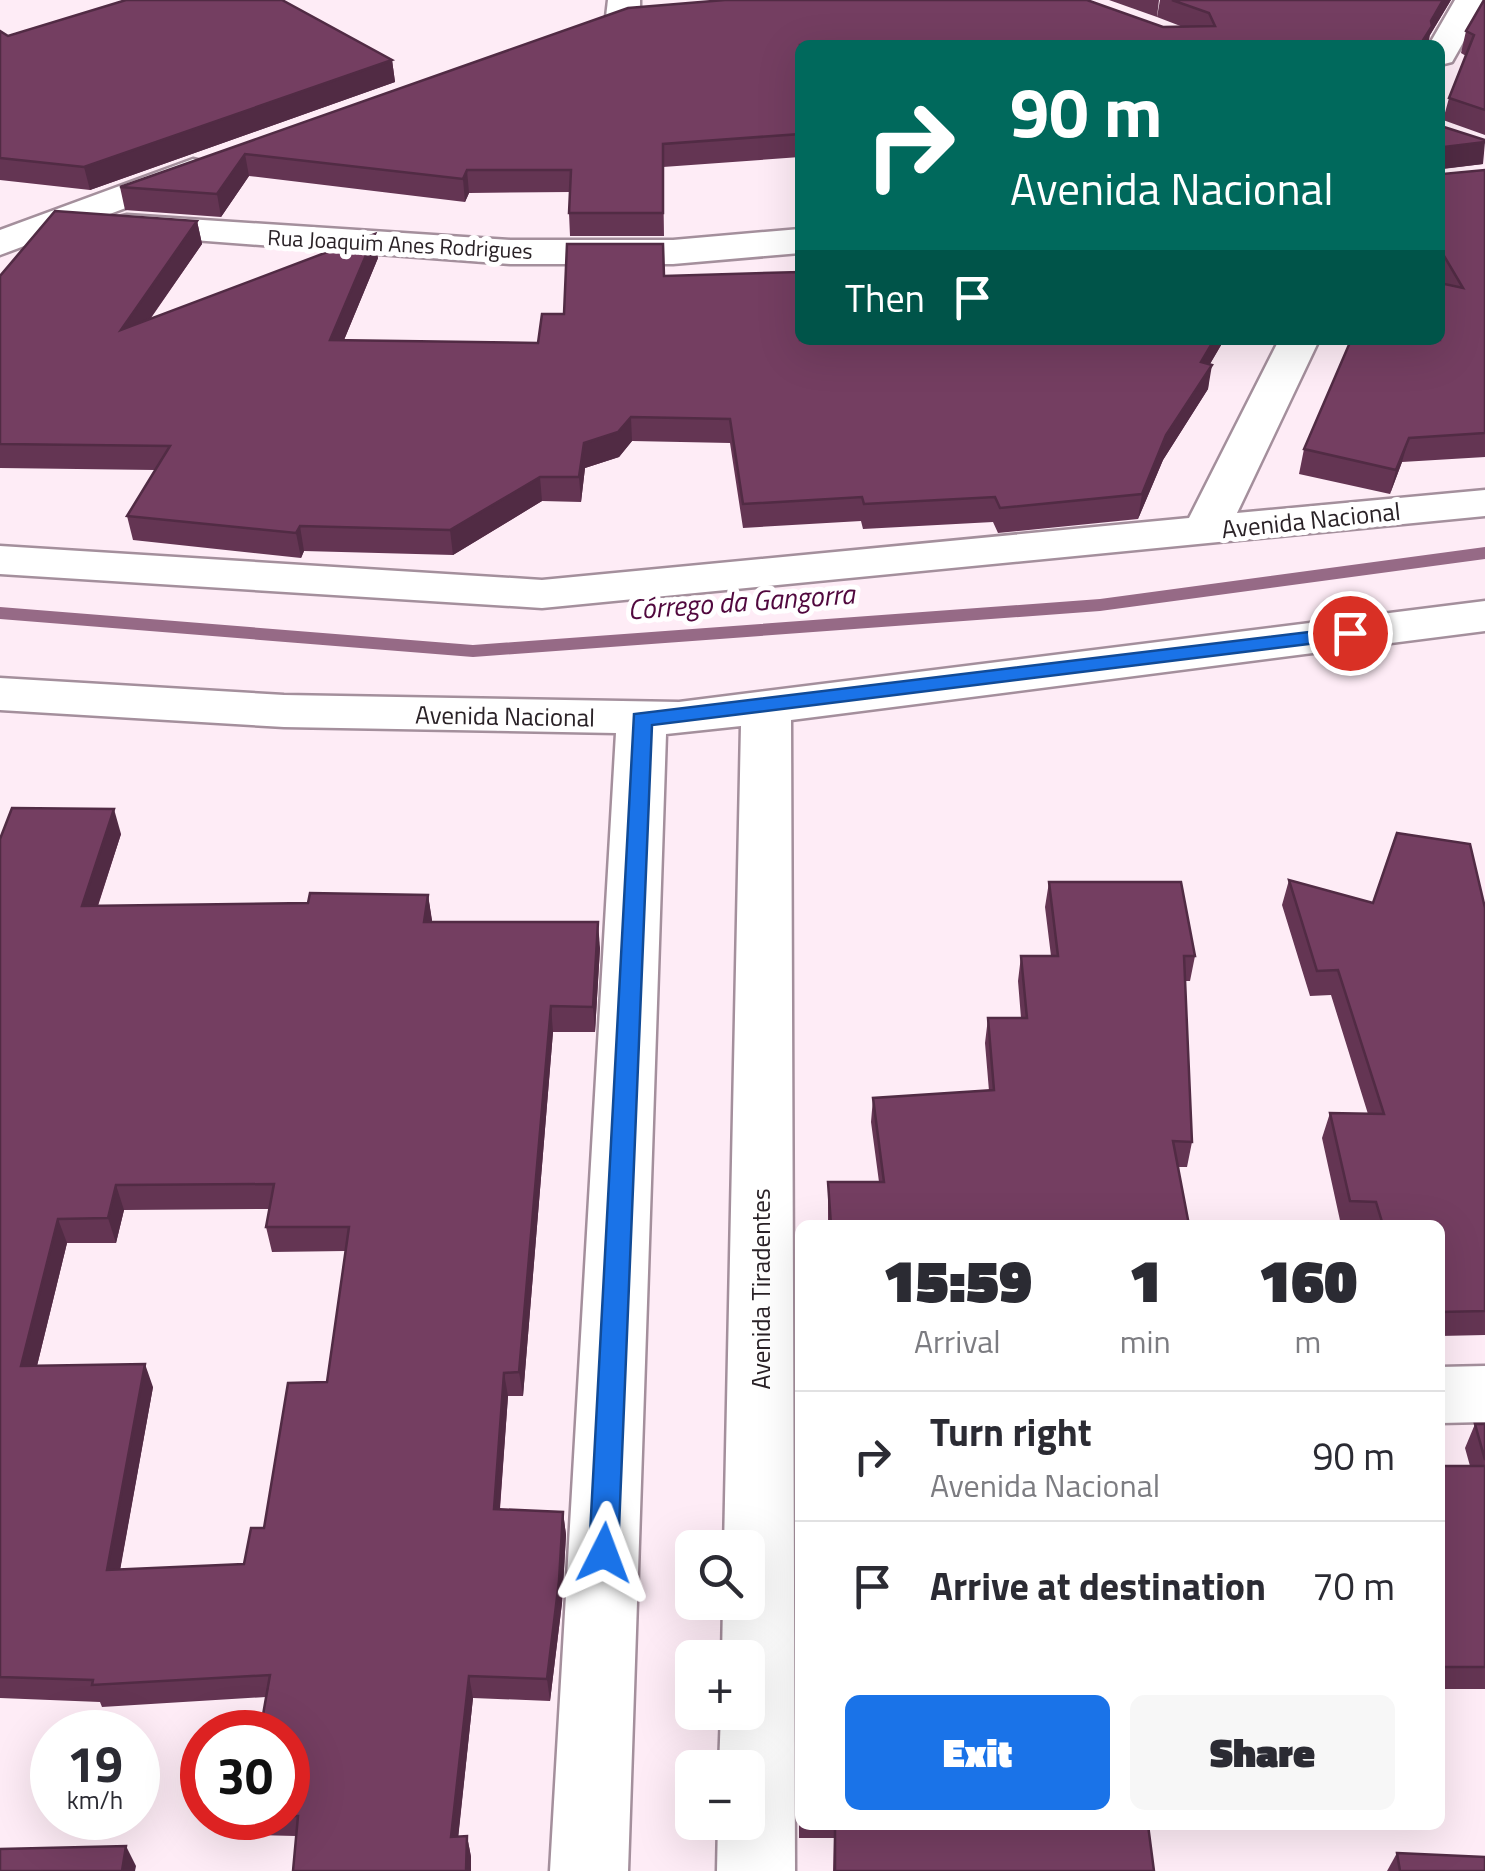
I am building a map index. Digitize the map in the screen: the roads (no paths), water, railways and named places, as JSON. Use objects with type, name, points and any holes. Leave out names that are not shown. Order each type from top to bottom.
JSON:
[{"type":"street","points":[[1445,46],[1471,0]]},
{"type":"street","points":[[612,15],[662,14]]},
{"type":"street","points":[[0,243],[52,220],[216,162]]},
{"type":"street","name":"Rua Joaquim Anes Rodrigues","points":[[0,213],[52,220],[510,252],[672,252],[795,241]]},
{"type":"street","points":[[1206,530],[1297,345]]},
{"type":"street","name":"Avenida Nacional","points":[[0,560],[542,594],[1485,502]]},
{"type":"street","name":"Avenida Nacional","points":[[0,694],[284,712],[642,719],[1485,616]]},
{"type":"street","name":"Avenida Tiradentes","points":[[756,1871],[780,1420],[766,706]]},
{"type":"street","points":[[589,1871],[642,719]]},
{"type":"street","points":[[1445,1395],[1485,1394]]},
{"type":"waterway","name":"Córrego da Gangorra","points":[[0,613],[473,651],[1100,605],[1485,553]]}]
